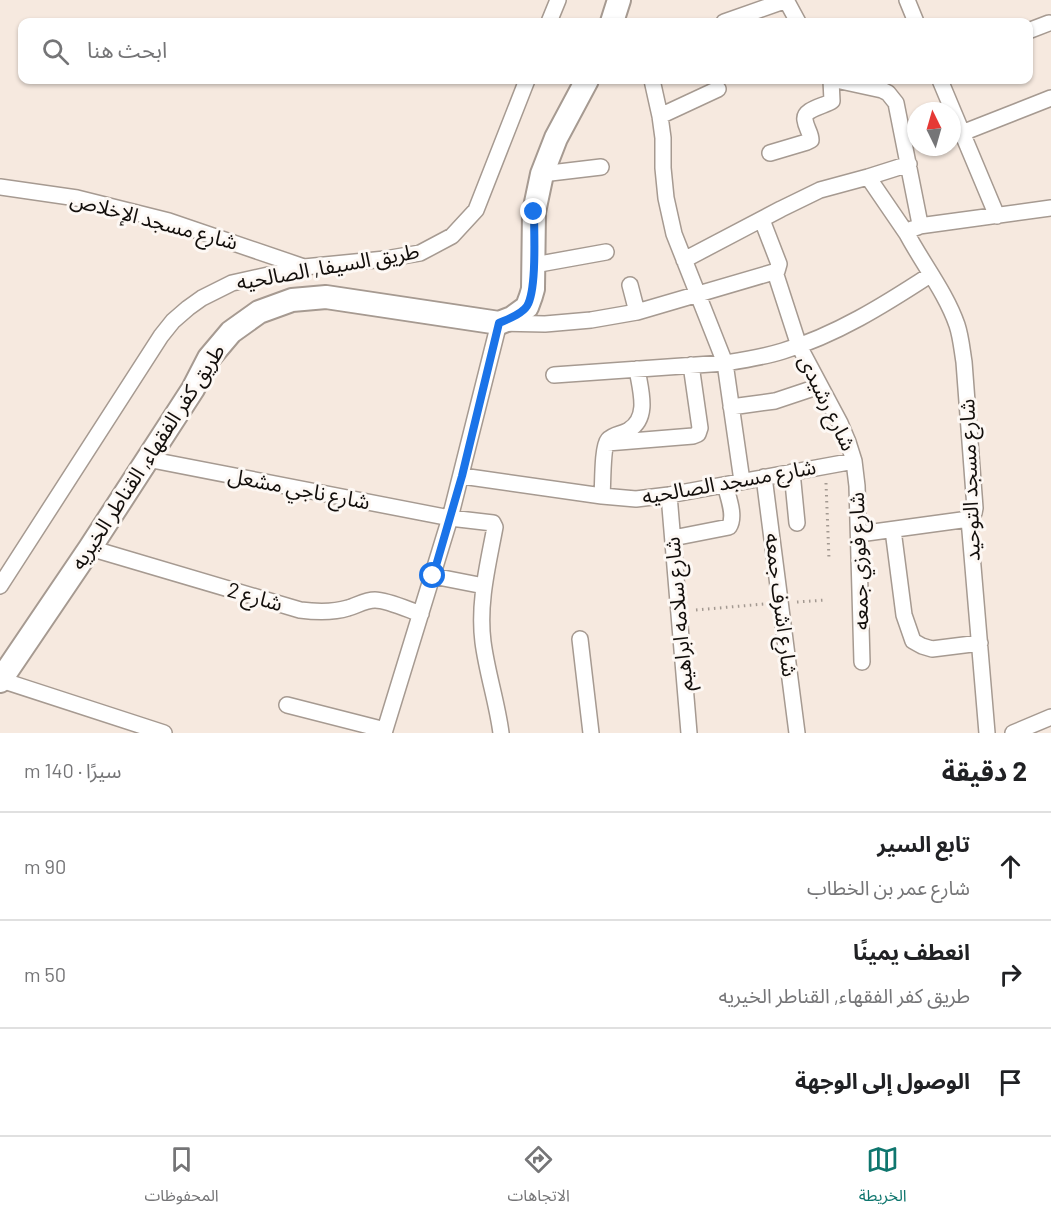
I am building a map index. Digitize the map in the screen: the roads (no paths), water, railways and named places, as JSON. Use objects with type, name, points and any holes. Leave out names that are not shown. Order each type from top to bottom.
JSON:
[{"type":"street","points":[[551,18],[558,0]]},
{"type":"street","points":[[613,18],[619,0]]},
{"type":"street","points":[[732,18],[758,5],[786,0],[796,18]]},
{"type":"street","points":[[907,0],[914,18]]},
{"type":"street","points":[[1033,29],[1049,22]]},
{"type":"street","name":"طريق السيفا, الصالحيه","points":[[0,586],[161,336],[174,321],[202,298],[232,283],[304,267],[385,260],[420,253],[452,236],[476,210],[525,84]]},
{"type":"street","points":[[499,323],[512,318],[527,307],[533,289],[534,212],[542,174],[555,138],[585,84]]},
{"type":"street","points":[[653,84],[663,138],[666,198],[674,234],[725,363],[742,481]]},
{"type":"street","points":[[770,153],[811,140],[805,116],[808,112],[832,101],[831,84]]},
{"type":"street","name":"شارع مسجد التوحيد","points":[[854,84],[882,90],[893,97],[897,103],[920,222],[913,230],[930,274],[949,306],[962,343],[975,508],[969,519],[987,733]]},
{"type":"street","points":[[942,84],[997,216]]},
{"type":"street","points":[[660,116],[718,89]]},
{"type":"street","points":[[962,133],[1051,98]]},
{"type":"street","points":[[684,260],[820,190],[909,164]]},
{"type":"street","points":[[542,174],[601,167]]},
{"type":"street","points":[[868,177],[913,230],[1051,208]]},
{"type":"street","name":"شارع مسجد الإخلاص","points":[[0,187],[77,198],[169,221],[304,267]]},
{"type":"street","name":"شارع رشيدى","points":[[762,220],[779,264],[779,269],[775,272],[799,346],[840,423],[854,461]]},
{"type":"street","points":[[534,265],[606,252]]},
{"type":"street","points":[[499,323],[545,324],[591,320],[637,312],[775,272]]},
{"type":"street","points":[[554,375],[725,363],[762,356],[799,346],[827,334],[862,316],[930,274]]},
{"type":"street","points":[[630,285],[637,312]]},
{"type":"street","name":"طريق كفر الفقهاء, القناطر الخيريه","points":[[1,680],[193,389],[208,358],[231,332],[259,312],[292,300],[326,297],[499,323]]},
{"type":"street","points":[[287,705],[384,731],[462,476],[499,323]]},
{"type":"street","points":[[607,443],[698,434],[700,428],[691,365]]},
{"type":"street","points":[[602,496],[607,443],[615,435],[638,423],[642,410],[637,369]]},
{"type":"street","points":[[731,407],[775,401],[820,386]]},
{"type":"street","name":"شارع ناجي مشعل","points":[[147,459],[450,518],[492,522],[495,527],[484,586]]},
{"type":"street","name":"شارع مسجد الصالحيه","points":[[462,476],[636,499],[854,461]]},
{"type":"street","name":"شارع فوزي جمعه","points":[[854,461],[859,534],[862,662]]},
{"type":"street","points":[[792,472],[797,523]]},
{"type":"street","name":"شارع اشرف جمعه","points":[[764,477],[797,733]]},
{"type":"street","points":[[673,538],[725,529],[731,525],[732,516],[725,485]]},
{"type":"street","name":"شارع سلامه ابراهيم","points":[[669,495],[689,733]]},
{"type":"street","points":[[859,534],[969,519]]},
{"type":"street","points":[[893,530],[904,615],[913,641],[932,649],[980,643]]},
{"type":"street","name":"شارع 2","points":[[90,548],[300,610],[332,612],[377,600],[421,614]]},
{"type":"street","points":[[433,576],[484,586],[481,616],[483,640],[501,733]]},
{"type":"street","points":[[580,639],[591,733]]},
{"type":"street","points":[[1,680],[164,733]]},
{"type":"street","points":[[1013,733],[1051,717]]}]
